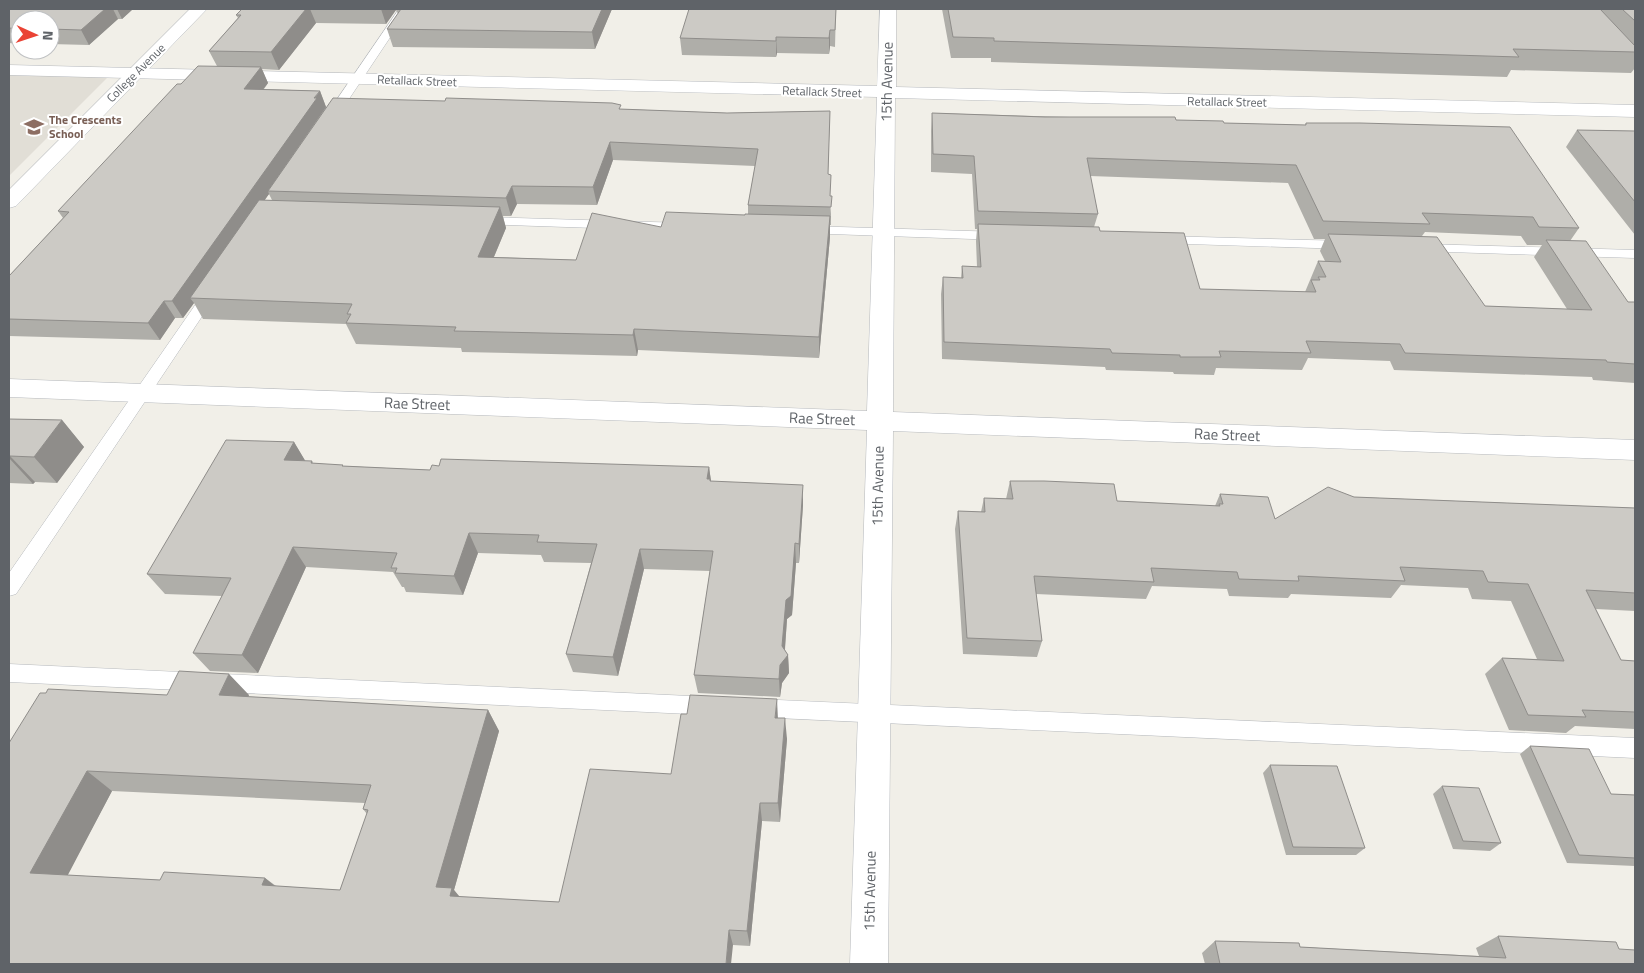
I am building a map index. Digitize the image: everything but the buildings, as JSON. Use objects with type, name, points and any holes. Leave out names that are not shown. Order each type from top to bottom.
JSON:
[{"type":"street","name":"College Avenue","points":[[9,202],[199,9]]},
{"type":"street","name":"15th Avenue","points":[[868,964],[888,9]]},
{"type":"street","name":"Retallack Street","points":[[9,70],[1635,112]]},
{"type":"street","name":"Rae Street","points":[[9,388],[1635,450]]},
{"type":"lane","points":[[325,127],[404,9]]},
{"type":"lane","points":[[464,220],[694,227]]},
{"type":"lane","points":[[793,230],[1012,236]]},
{"type":"lane","points":[[1150,240],[1358,246]]},
{"type":"lane","points":[[1408,247],[1635,254]]},
{"type":"lane","points":[[9,588],[220,280]]},
{"type":"lane","points":[[9,673],[1635,748]]},
{"type":"shaded area","name":"The Crescents School","points":[[9,75],[108,77],[9,176]]},
{"type":"place","name":"The Crescents School","points":[[34,127]]}]
